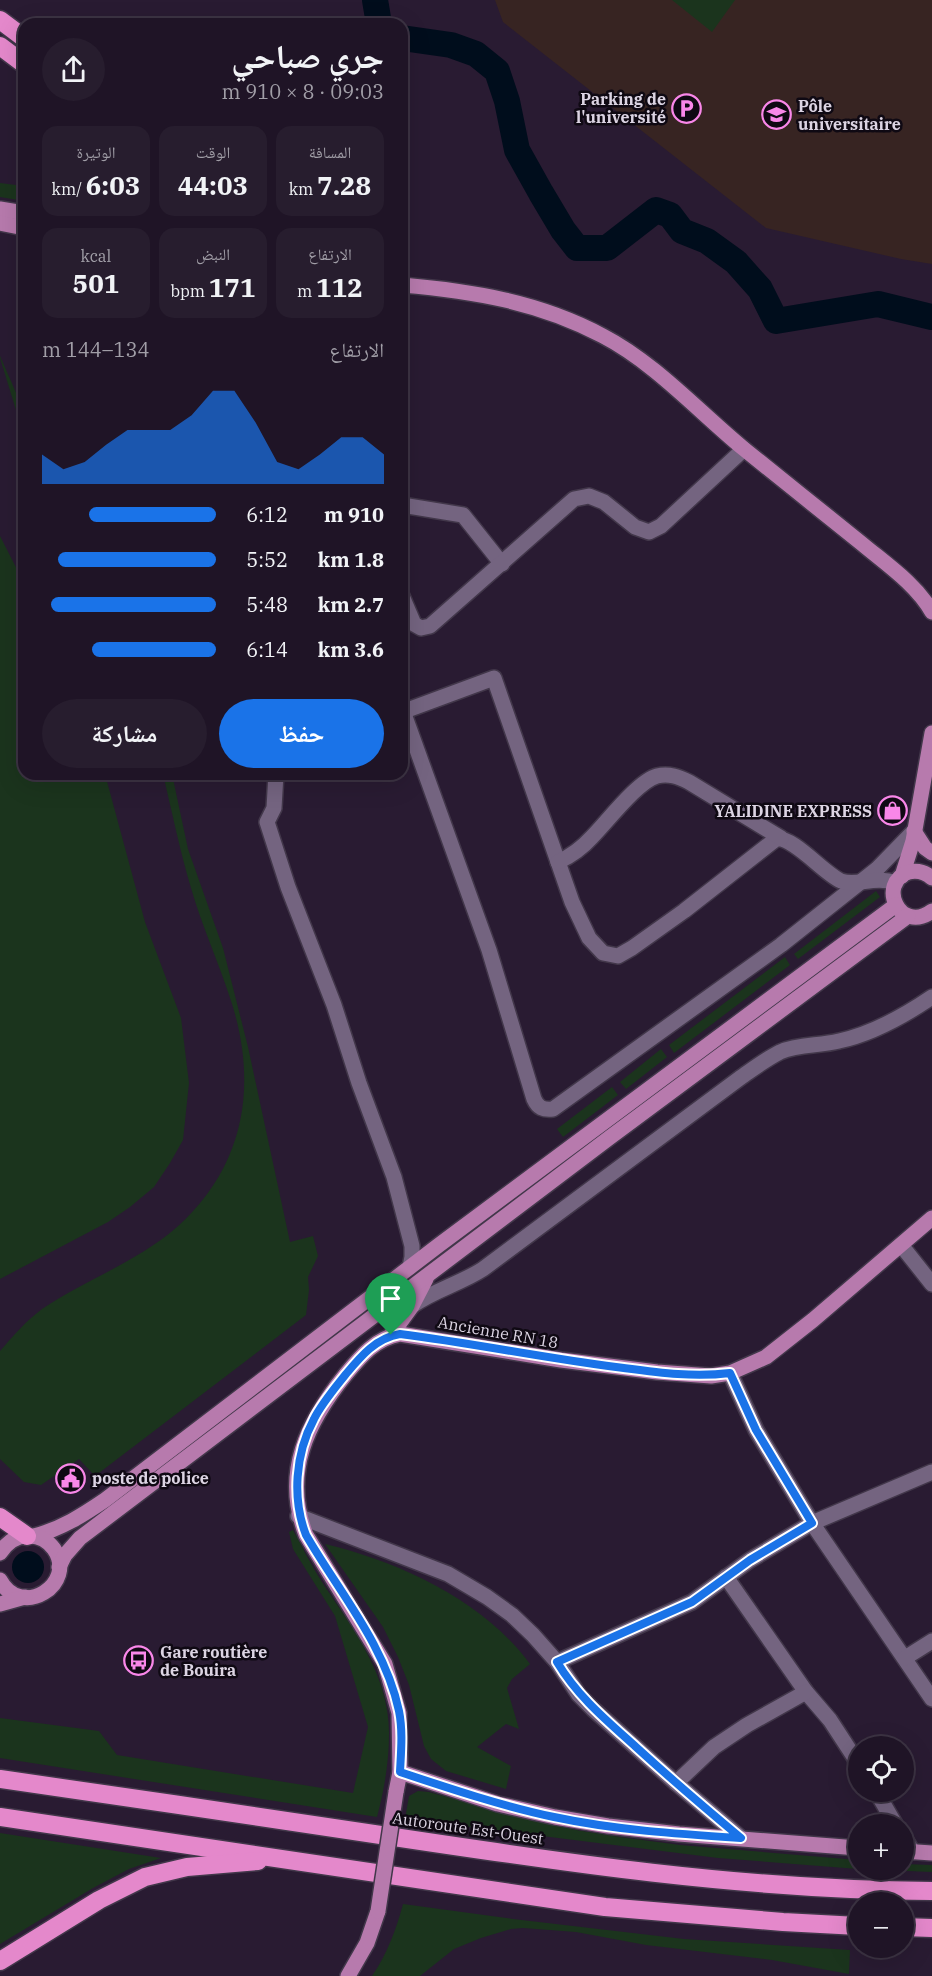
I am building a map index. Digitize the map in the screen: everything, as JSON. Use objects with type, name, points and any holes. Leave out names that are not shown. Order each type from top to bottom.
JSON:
[{"type":"highway","points":[[0,20],[18,34]]},
{"type":"highway","points":[[0,46],[18,60]]},
{"type":"highway","points":[[0,1517],[31,1536]]},
{"type":"highway","name":"Autoroute Est-Ouest","points":[[0,1779],[552,1860],[726,1881],[856,1891],[932,1891]]},
{"type":"highway","points":[[0,1817],[605,1906],[783,1923],[848,1926]]},
{"type":"highway","points":[[0,1961],[99,1900],[145,1877],[187,1866],[283,1858]]},
{"type":"highway","points":[[914,1927],[932,1928]]},
{"type":"main road","points":[[0,209],[18,212]]},
{"type":"main road","points":[[0,223],[18,227]]},
{"type":"main road","points":[[408,286],[475,293],[514,301],[543,310],[604,336],[637,358],[744,449],[894,570],[924,599],[932,612]]},
{"type":"main road","points":[[932,733],[914,836],[893,894],[896,905],[908,916],[921,917],[932,911]]},
{"type":"main road","points":[[914,836],[932,853]]},
{"type":"main road","points":[[914,836],[917,857],[928,875]]},
{"type":"main road","points":[[899,880],[911,872],[928,875]]},
{"type":"main road","points":[[0,1553],[8,1543],[66,1524],[105,1500],[438,1245],[896,905]]},
{"type":"main road","points":[[59,1567],[65,1555],[80,1538],[609,1138],[908,916]]},
{"type":"main road","name":"Ancienne RN 18","points":[[391,1335],[409,1335],[561,1360],[657,1372],[711,1376],[730,1373],[766,1357],[813,1320],[932,1218]]},
{"type":"main road","points":[[348,1976],[367,1943],[378,1911],[400,1772],[399,1713],[385,1664],[306,1535],[298,1516],[296,1488],[306,1436],[314,1419],[356,1362],[372,1346],[391,1335],[412,1306],[428,1276]]},
{"type":"main road","points":[[0,1604],[46,1592],[56,1581],[59,1560],[52,1547],[47,1542],[31,1536]]},
{"type":"main road","points":[[0,1580],[6,1589],[26,1598]]},
{"type":"main road","points":[[400,1772],[498,1804],[555,1817],[679,1834],[848,1847]]},
{"type":"main road","points":[[914,1852],[932,1853]]},
{"type":"street","points":[[408,610],[414,624],[421,628],[430,626],[574,499],[589,496],[604,502],[635,527],[648,532],[661,526],[744,449]]},
{"type":"street","points":[[408,505],[463,515],[501,564]]},
{"type":"street","points":[[408,709],[494,678],[572,902],[590,938],[603,953],[618,956],[632,948],[684,911],[764,847],[781,838]]},
{"type":"street","points":[[408,725],[489,950],[534,1099],[541,1109],[554,1109],[781,945],[863,881],[914,836]]},
{"type":"street","points":[[558,862],[577,851],[591,839],[643,784],[655,776],[666,775],[677,776],[689,782],[781,838],[841,880],[851,884],[883,879],[899,880]]},
{"type":"street","points":[[276,780],[274,808],[267,822],[288,887],[334,1005],[359,1083],[394,1177],[409,1236],[412,1257],[410,1267]]},
{"type":"street","points":[[412,1306],[427,1296],[455,1285],[483,1269],[740,1078],[778,1053],[791,1048],[840,1041],[865,1034],[917,1008],[932,997]]},
{"type":"street","points":[[409,1236],[421,1247],[431,1248],[438,1245]]},
{"type":"street","points":[[901,1245],[932,1284]]},
{"type":"street","points":[[730,1373],[756,1430],[812,1523],[932,1699]]},
{"type":"street","points":[[557,1662],[692,1602],[750,1560],[812,1523],[932,1472]]},
{"type":"street","points":[[298,1516],[448,1574],[512,1615],[557,1662],[579,1695],[741,1838]]},
{"type":"street","points":[[726,1577],[806,1692],[830,1720],[848,1748]]},
{"type":"street","points":[[905,1658],[932,1641]]},
{"type":"street","points":[[676,1783],[714,1747],[747,1725],[806,1692]]},
{"type":"shaded area","name":"Pôle universitaire","points":[[495,0],[932,0],[932,264],[766,228],[503,22]]},
{"type":"green space","points":[[672,0],[735,0],[712,32]]},
{"type":"green space","points":[[0,183],[18,185],[18,200],[0,197]]},
{"type":"green space","points":[[0,356],[18,397],[18,416]]},
{"type":"green space","points":[[0,536],[18,571],[18,780],[107,780],[145,922],[181,1018],[189,1083],[183,1140],[154,1187],[108,1222],[0,1279]]},
{"type":"green space","points":[[164,780],[173,780],[188,849],[223,948],[248,1047],[290,1242],[313,1236],[318,1256],[308,1277],[306,1315],[95,1476],[79,1459],[41,1485],[24,1482],[0,1459],[0,1351],[42,1309],[128,1261],[177,1227],[200,1204],[218,1179],[231,1152],[239,1124],[244,1095],[244,1065],[240,1035],[227,989],[200,917]]},
{"type":"green space","points":[[876,891],[880,897],[798,959],[794,954]]},
{"type":"green space","points":[[785,957],[790,965],[674,1053],[669,1045]]},
{"type":"green space","points":[[661,1049],[667,1057],[626,1089],[620,1082]]},
{"type":"green space","points":[[612,1087],[618,1095],[563,1137],[557,1129]]},
{"type":"green space","points":[[293,1530],[318,1576],[346,1617],[367,1654],[383,1693],[388,1713],[389,1745],[386,1776],[377,1817],[0,1758],[0,1718],[99,1731],[117,1755],[353,1793],[368,1727],[335,1616],[293,1549],[289,1532]]},
{"type":"green space","points":[[325,1544],[382,1561],[438,1587],[489,1621],[511,1641],[530,1664],[512,1679],[507,1688],[519,1729],[506,1724],[477,1747],[511,1766],[506,1789],[446,1771],[431,1759],[424,1746],[409,1685],[398,1657],[383,1627]]},
{"type":"green space","points":[[418,1791],[429,1792],[576,1830],[620,1837],[680,1845],[848,1859],[848,1868],[718,1858],[405,1819],[409,1796]]},
{"type":"green space","points":[[0,1833],[161,1858],[129,1869],[93,1888],[0,1944]]},
{"type":"green space","points":[[914,1864],[932,1865],[932,1872],[914,1871]]},
{"type":"green space","points":[[403,1904],[684,1939],[848,1950],[849,1974],[772,1960],[646,1945],[576,1932],[523,1928],[511,1929],[481,1938],[454,1949],[420,1976],[372,1976],[397,1923]]},
{"type":"water","points":[[28,1551],[39,1556],[44,1567],[39,1578],[28,1583],[17,1578],[12,1567],[17,1556]]},
{"type":"waterway","points":[[375,0],[378,18]]},
{"type":"waterway","points":[[408,39],[451,45],[476,54],[497,71],[507,101],[517,150],[563,230],[577,248],[607,248],[656,210],[670,215],[682,231],[707,241],[736,262],[760,289],[776,321],[878,304],[932,317]]},
{"type":"place","name":"Parking de l'université","points":[[687,108]]},
{"type":"place","name":"Pôle universitaire","points":[[777,115]]},
{"type":"place","name":"YALIDINE EXPRESS","points":[[893,811]]},
{"type":"place","name":"poste de police","points":[[71,1478]]},
{"type":"place","name":"Gare routière de Bouira","points":[[139,1661]]},
{"type":"route","points":[[391,1335],[409,1335],[561,1360],[657,1372],[711,1376],[730,1373],[756,1430],[812,1523],[750,1560],[692,1602],[557,1662],[579,1695],[593,1709],[741,1838],[608,1826],[555,1817],[498,1804],[400,1772],[399,1713],[385,1664],[306,1535],[298,1516],[296,1488],[306,1436],[314,1419],[356,1362],[372,1346],[391,1335]]}]
